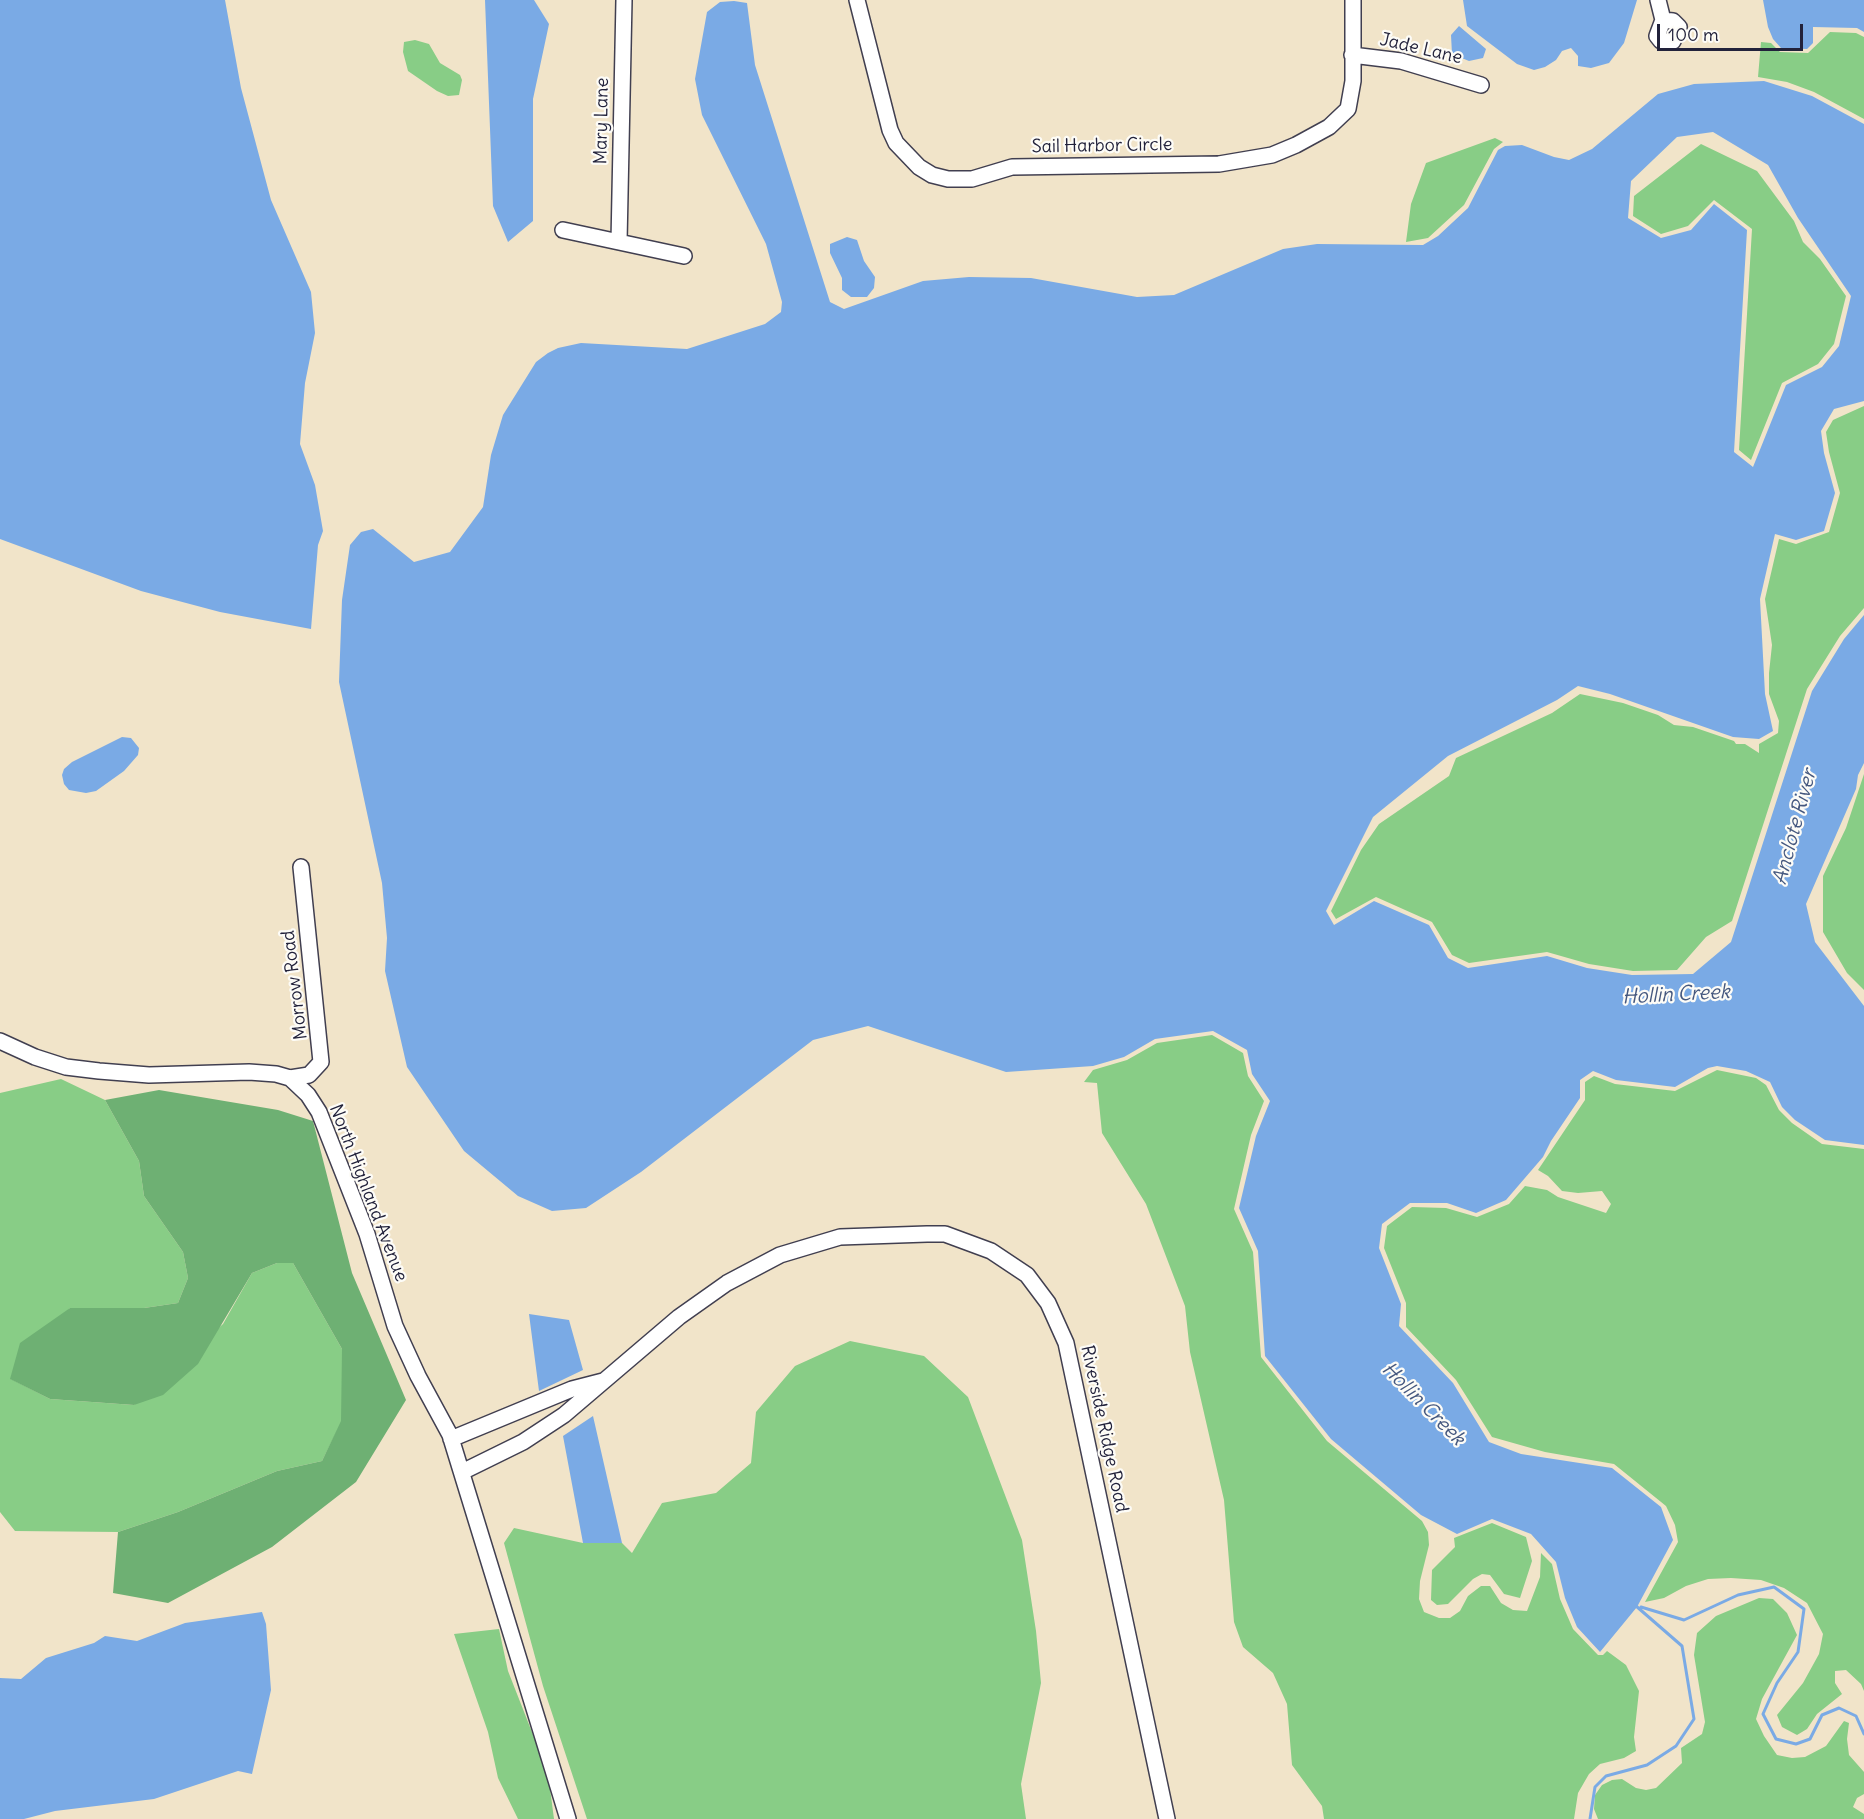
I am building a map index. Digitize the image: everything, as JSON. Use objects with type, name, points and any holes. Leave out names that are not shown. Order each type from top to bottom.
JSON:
[{"type":"street","name":"Mary Lane","points":[[619,242],[624,0]]},
{"type":"street","name":"Sail Harbor Circle","points":[[857,0],[890,130],[896,143],[919,167],[932,175],[948,180],[972,179],[1012,167],[1219,164],[1272,155],[1329,127],[1348,109],[1353,81],[1353,0]]},
{"type":"street","points":[[1658,0],[1663,20]]},
{"type":"street","name":"Jade Lane","points":[[1352,55],[1401,61],[1481,85]]},
{"type":"street","points":[[563,230],[684,256]]},
{"type":"street","name":"Morrow Road","points":[[290,1078],[309,1075],[321,1062],[301,867]]},
{"type":"street","points":[[0,1041],[35,1058],[82,1069],[149,1076],[249,1072],[290,1078]]},
{"type":"street","name":"North Highland Avenue","points":[[290,1078],[308,1095],[320,1112],[367,1234],[395,1326],[451,1439],[568,1819]]},
{"type":"street","name":"Riverside Ridge Road","points":[[462,1472],[523,1442],[564,1415],[679,1317],[727,1283],[780,1255],[840,1238],[945,1234],[991,1251],[1028,1275],[1048,1303],[1066,1343],[1167,1819]]},
{"type":"street","name":"Riverside Ridge Road","points":[[451,1439],[572,1389],[605,1381]]},
{"type":"green space","points":[[1830,32],[1856,33],[1864,37],[1864,119],[1814,92],[1787,82],[1758,77],[1761,42],[1771,43],[1780,52],[1808,53]]},
{"type":"green space","points":[[415,40],[429,44],[440,63],[460,75],[462,80],[459,95],[448,96],[437,91],[408,71],[403,52],[404,42]]},
{"type":"green space","points":[[1495,138],[1503,142],[1494,149],[1464,205],[1428,238],[1406,242],[1411,204],[1426,163]]},
{"type":"green space","points":[[1701,144],[1757,171],[1794,221],[1803,242],[1820,259],[1846,296],[1834,344],[1818,364],[1782,383],[1751,460],[1739,450],[1752,229],[1714,200],[1688,226],[1661,234],[1633,216],[1634,196]]},
{"type":"green space","points":[[1864,406],[1864,608],[1840,636],[1807,689],[1732,921],[1706,937],[1677,970],[1633,971],[1589,964],[1547,952],[1469,963],[1452,955],[1432,922],[1376,897],[1336,919],[1331,911],[1361,850],[1379,824],[1449,776],[1456,758],[1552,713],[1580,694],[1623,703],[1658,715],[1674,725],[1693,727],[1734,741],[1736,744],[1745,744],[1759,753],[1759,744],[1778,733],[1779,721],[1769,694],[1772,645],[1765,599],[1779,539],[1796,544],[1829,532],[1840,493],[1826,432],[1833,420]]},
{"type":"green space","points":[[1864,774],[1864,990],[1847,973],[1823,932],[1823,876],[1846,828]]},
{"type":"green space","points":[[1212,1035],[1243,1053],[1248,1076],[1264,1101],[1251,1135],[1234,1209],[1253,1252],[1261,1357],[1327,1441],[1422,1521],[1428,1532],[1429,1545],[1420,1581],[1419,1599],[1424,1612],[1439,1618],[1450,1618],[1460,1611],[1468,1596],[1481,1586],[1490,1586],[1501,1603],[1513,1610],[1527,1611],[1540,1577],[1541,1553],[1552,1564],[1560,1599],[1573,1629],[1598,1655],[1603,1655],[1607,1651],[1626,1665],[1639,1691],[1634,1737],[1636,1751],[1624,1758],[1600,1764],[1589,1774],[1578,1793],[1574,1819],[1324,1819],[1322,1806],[1292,1765],[1287,1704],[1273,1673],[1243,1647],[1234,1622],[1224,1500],[1190,1352],[1185,1306],[1146,1204],[1102,1133],[1097,1083],[1084,1082],[1093,1070],[1127,1060],[1157,1043]]},
{"type":"green space","points":[[1717,1070],[1756,1078],[1766,1085],[1779,1110],[1792,1123],[1822,1144],[1864,1149],[1864,1691],[1861,1684],[1846,1670],[1835,1671],[1835,1683],[1842,1694],[1817,1714],[1807,1729],[1797,1735],[1782,1727],[1777,1715],[1803,1683],[1819,1654],[1823,1634],[1807,1603],[1784,1588],[1761,1580],[1731,1578],[1708,1579],[1686,1586],[1664,1598],[1645,1602],[1678,1542],[1675,1525],[1666,1506],[1614,1464],[1545,1452],[1492,1437],[1456,1380],[1406,1327],[1406,1303],[1384,1248],[1387,1226],[1412,1207],[1446,1208],[1477,1217],[1509,1204],[1525,1186],[1547,1190],[1558,1197],[1606,1213],[1611,1204],[1602,1191],[1578,1193],[1562,1191],[1548,1176],[1538,1170],[1585,1100],[1585,1082],[1594,1076],[1615,1084],[1675,1091]]},
{"type":"green space","points":[[61,1079],[105,1100],[139,1161],[144,1196],[183,1252],[188,1278],[178,1303],[144,1308],[70,1308],[11,1379],[50,1399],[134,1405],[223,1324],[252,1273],[277,1263],[293,1263],[342,1349],[342,1421],[322,1461],[277,1471],[178,1512],[118,1532],[15,1531],[0,1512],[0,1093]]},
{"type":"green space","points":[[159,1090],[278,1110],[313,1121],[352,1273],[406,1400],[356,1482],[272,1547],[168,1603],[113,1593],[118,1532],[178,1512],[277,1471],[322,1461],[341,1421],[342,1349],[293,1263],[277,1263],[252,1273],[198,1364],[163,1395],[134,1405],[50,1399],[10,1379],[20,1343],[70,1308],[144,1308],[178,1303],[188,1278],[183,1252],[144,1196],[139,1161],[105,1100]]},
{"type":"green space","points":[[850,1341],[924,1356],[968,1397],[1022,1540],[1036,1631],[1041,1683],[1021,1784],[1026,1819],[587,1819],[543,1686],[504,1543],[514,1528],[583,1543],[622,1543],[632,1553],[662,1503],[716,1493],[751,1463],[756,1412],[795,1366]]},
{"type":"green space","points":[[1492,1523],[1526,1537],[1532,1561],[1520,1598],[1504,1594],[1490,1575],[1482,1574],[1473,1579],[1448,1604],[1437,1605],[1431,1600],[1432,1570],[1455,1547],[1454,1538]]},
{"type":"green space","points":[[1759,1598],[1773,1599],[1787,1613],[1797,1635],[1762,1699],[1756,1719],[1764,1736],[1777,1755],[1792,1758],[1805,1757],[1826,1746],[1844,1721],[1849,1723],[1847,1739],[1849,1755],[1864,1772],[1864,1794],[1857,1798],[1853,1807],[1864,1814],[1864,1819],[1598,1819],[1594,1809],[1595,1795],[1602,1785],[1612,1780],[1622,1779],[1636,1788],[1646,1790],[1656,1788],[1682,1763],[1681,1748],[1702,1734],[1705,1722],[1694,1655],[1697,1633],[1716,1616]]},
{"type":"green space","points":[[499,1629],[508,1671],[548,1773],[554,1819],[518,1819],[498,1778],[488,1732],[454,1634]]},
{"type":"water","points":[[0,0],[225,0],[241,88],[271,200],[311,292],[315,333],[305,383],[300,444],[315,485],[323,531],[318,545],[311,629],[220,612],[141,591],[0,539]]},
{"type":"water","points":[[485,0],[534,0],[549,24],[533,99],[533,221],[508,242],[493,206]]},
{"type":"water","points":[[1463,0],[1637,0],[1624,43],[1609,63],[1591,68],[1578,66],[1578,56],[1571,48],[1562,51],[1556,60],[1545,67],[1534,70],[1517,64],[1467,26]]},
{"type":"water","points":[[1763,0],[1864,0],[1864,32],[1857,28],[1813,27],[1813,43],[1807,49],[1781,48],[1773,39],[1768,27]]},
{"type":"water","name":"Anclote River","points":[[720,2],[747,3],[755,65],[830,302],[844,309],[923,281],[969,277],[1031,278],[1137,297],[1174,295],[1283,249],[1317,244],[1423,245],[1438,236],[1468,208],[1498,150],[1505,146],[1522,145],[1569,160],[1592,149],[1658,94],[1694,84],[1764,81],[1812,96],[1864,124],[1864,401],[1834,409],[1821,431],[1824,453],[1835,493],[1824,531],[1796,540],[1775,534],[1760,599],[1765,694],[1773,731],[1759,739],[1733,737],[1610,694],[1578,686],[1557,700],[1448,756],[1373,817],[1326,911],[1334,925],[1374,901],[1429,925],[1448,958],[1468,968],[1547,956],[1587,968],[1632,975],[1693,974],[1731,942],[1812,691],[1844,639],[1864,615],[1864,763],[1858,775],[1856,789],[1806,904],[1815,942],[1864,1006],[1864,1145],[1825,1140],[1795,1120],[1782,1107],[1770,1082],[1746,1071],[1717,1066],[1708,1068],[1675,1087],[1616,1080],[1593,1071],[1580,1080],[1580,1098],[1543,1157],[1506,1200],[1476,1213],[1447,1203],[1410,1203],[1382,1224],[1379,1248],[1401,1304],[1399,1326],[1453,1383],[1489,1442],[1521,1454],[1612,1468],[1661,1507],[1673,1540],[1637,1607],[1600,1652],[1577,1627],[1565,1598],[1556,1562],[1531,1534],[1492,1519],[1457,1534],[1421,1515],[1331,1439],[1265,1356],[1258,1251],[1239,1208],[1256,1136],[1270,1101],[1252,1074],[1247,1050],[1213,1031],[1155,1039],[1124,1057],[1093,1066],[1006,1072],[868,1026],[813,1040],[641,1172],[586,1208],[552,1211],[518,1196],[464,1151],[407,1067],[385,971],[387,938],[382,883],[339,682],[342,600],[350,545],[361,532],[373,529],[414,562],[450,552],[483,507],[491,455],[503,415],[536,362],[548,353],[558,348],[581,343],[687,349],[765,324],[781,312],[782,302],[766,244],[702,115],[695,79],[707,12]],"holes":[[[1713,132],[1768,165],[1798,218],[1851,296],[1839,346],[1822,367],[1786,385],[1753,467],[1734,452],[1747,230],[1714,204],[1691,230],[1661,238],[1628,218],[1631,181],[1677,137]]]},
{"type":"water","points":[[1459,26],[1486,49],[1483,58],[1469,61],[1452,54],[1451,35]]},
{"type":"water","points":[[847,237],[857,240],[864,261],[875,277],[874,288],[867,297],[851,297],[842,290],[842,278],[830,253],[830,244]]},
{"type":"water","points":[[122,737],[131,738],[139,748],[138,755],[124,771],[96,791],[86,793],[69,790],[64,784],[62,775],[64,769],[72,762]]},
{"type":"water","points":[[529,1314],[569,1320],[583,1370],[539,1391]]},
{"type":"water","points":[[593,1416],[622,1543],[583,1543],[563,1436]]},
{"type":"water","points":[[262,1612],[266,1624],[271,1690],[252,1774],[238,1771],[154,1799],[55,1811],[24,1819],[0,1819],[0,1678],[21,1679],[46,1658],[94,1643],[105,1636],[137,1641],[185,1623]]},
{"type":"waterway","points":[[1641,1607],[1684,1620],[1738,1595],[1774,1587],[1804,1609],[1798,1652],[1777,1683],[1763,1714],[1776,1739],[1796,1744],[1810,1739],[1822,1715],[1839,1708],[1856,1716],[1864,1734]]},
{"type":"waterway","name":"Hollin Creek","points":[[1590,1819],[1595,1787],[1606,1776],[1647,1765],[1676,1746],[1694,1719],[1682,1646],[1636,1606]]}]
